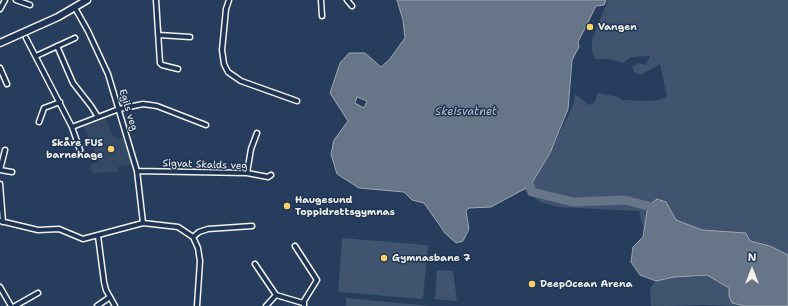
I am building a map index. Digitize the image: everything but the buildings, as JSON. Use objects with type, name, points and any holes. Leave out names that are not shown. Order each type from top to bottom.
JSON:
[{"type":"main road","points":[[0,43],[75,8],[87,0]]},
{"type":"street","points":[[0,9],[5,0]]},
{"type":"street","points":[[16,0],[30,6]]},
{"type":"street","points":[[156,0],[160,63],[162,65],[178,69]]},
{"type":"street","points":[[229,0],[226,9],[222,50],[224,64],[228,72],[241,81],[295,100],[295,94]]},
{"type":"street","points":[[321,0],[322,16]]},
{"type":"street","points":[[347,0],[352,6]]},
{"type":"street","name":"Egils veg","points":[[75,8],[105,66],[119,110],[138,171],[143,223]]},
{"type":"street","points":[[159,35],[190,37]]},
{"type":"street","points":[[26,38],[60,102],[72,127],[80,150]]},
{"type":"street","points":[[36,56],[76,38]]},
{"type":"street","points":[[57,46],[73,83],[98,117]]},
{"type":"street","points":[[0,68],[7,84]]},
{"type":"street","points":[[39,122],[44,108],[60,102]]},
{"type":"street","points":[[72,127],[135,105],[149,104],[206,125]]},
{"type":"street","points":[[247,173],[251,149],[257,133]]},
{"type":"street","points":[[4,150],[0,170],[12,172]]},
{"type":"street","name":"Sigvat Skalds veg","points":[[138,171],[247,173],[268,177],[271,175]]},
{"type":"street","points":[[0,184],[1,221],[38,230],[59,229],[84,238],[98,236],[143,223],[173,225],[193,237],[200,254],[197,306]]},
{"type":"street","points":[[193,237],[199,232],[208,229],[252,226]]},
{"type":"street","points":[[98,236],[104,282],[115,306]]},
{"type":"street","points":[[255,264],[276,295],[303,305],[317,280],[295,246]]},
{"type":"street","points":[[0,287],[11,306]]},
{"type":"street","points":[[15,306],[38,293]]},
{"type":"street","points":[[266,306],[276,295]]},
{"type":"street","points":[[97,306],[110,297]]},
{"type":"shaded area","points":[[608,0],[788,0],[788,255],[770,246],[750,241],[746,233],[702,230],[676,220],[666,202],[657,200],[648,206],[644,230],[639,211],[558,207],[540,202],[524,190],[530,186],[550,153],[574,103],[575,94],[589,105],[594,103],[598,93],[618,97],[623,100],[659,100],[667,96],[660,64],[641,75],[635,73],[632,67],[638,63],[646,65],[650,56],[631,57],[623,63],[609,59],[595,59],[592,51],[592,40]]},
{"type":"shaded area","name":"Skåre FUS barnehage","points":[[106,119],[112,134],[118,139],[124,137],[132,165],[119,166],[118,172],[92,173],[90,165],[96,163],[98,160],[84,127]]},
{"type":"shaded area","name":"Gymnasbane 7","points":[[342,238],[428,245],[423,299],[338,292]]},
{"type":"shaded area","points":[[437,270],[453,271],[457,301],[435,299]]},
{"type":"shaded area","points":[[707,275],[729,288],[729,296],[745,306],[651,306],[650,288],[656,281],[674,277]]},
{"type":"shaded area","points":[[346,298],[430,306],[346,306]]},
{"type":"water","name":"Skeisvatnet","points":[[397,0],[606,0],[604,5],[596,6],[578,42],[579,47],[572,60],[568,109],[550,153],[530,186],[491,207],[469,208],[466,211],[469,229],[463,241],[456,243],[445,233],[424,203],[412,200],[404,192],[359,188],[337,174],[331,154],[334,140],[348,121],[330,93],[340,63],[349,53],[365,53],[381,67],[389,60],[405,38],[403,20]],"holes":[[[357,97],[367,101],[364,108],[355,103]]]},
{"type":"water","points":[[657,199],[666,202],[676,220],[702,230],[746,233],[750,241],[770,246],[788,255],[788,306],[745,306],[732,303],[729,296],[729,288],[707,275],[674,277],[656,281],[640,275],[631,262],[633,247],[643,237],[648,206]]},
{"type":"waterway","points":[[530,186],[532,192],[573,202],[625,200],[648,206]]},
{"type":"place","name":"Vangen","points":[[590,27]]},
{"type":"place","name":"Skåre FUS barnehage","points":[[111,149]]},
{"type":"place","name":"Haugesund Toppidrettsgymnas","points":[[287,206]]},
{"type":"place","name":"Gymnasbane 7","points":[[384,258]]},
{"type":"place","name":"DeepOcean Arena","points":[[532,284]]}]
